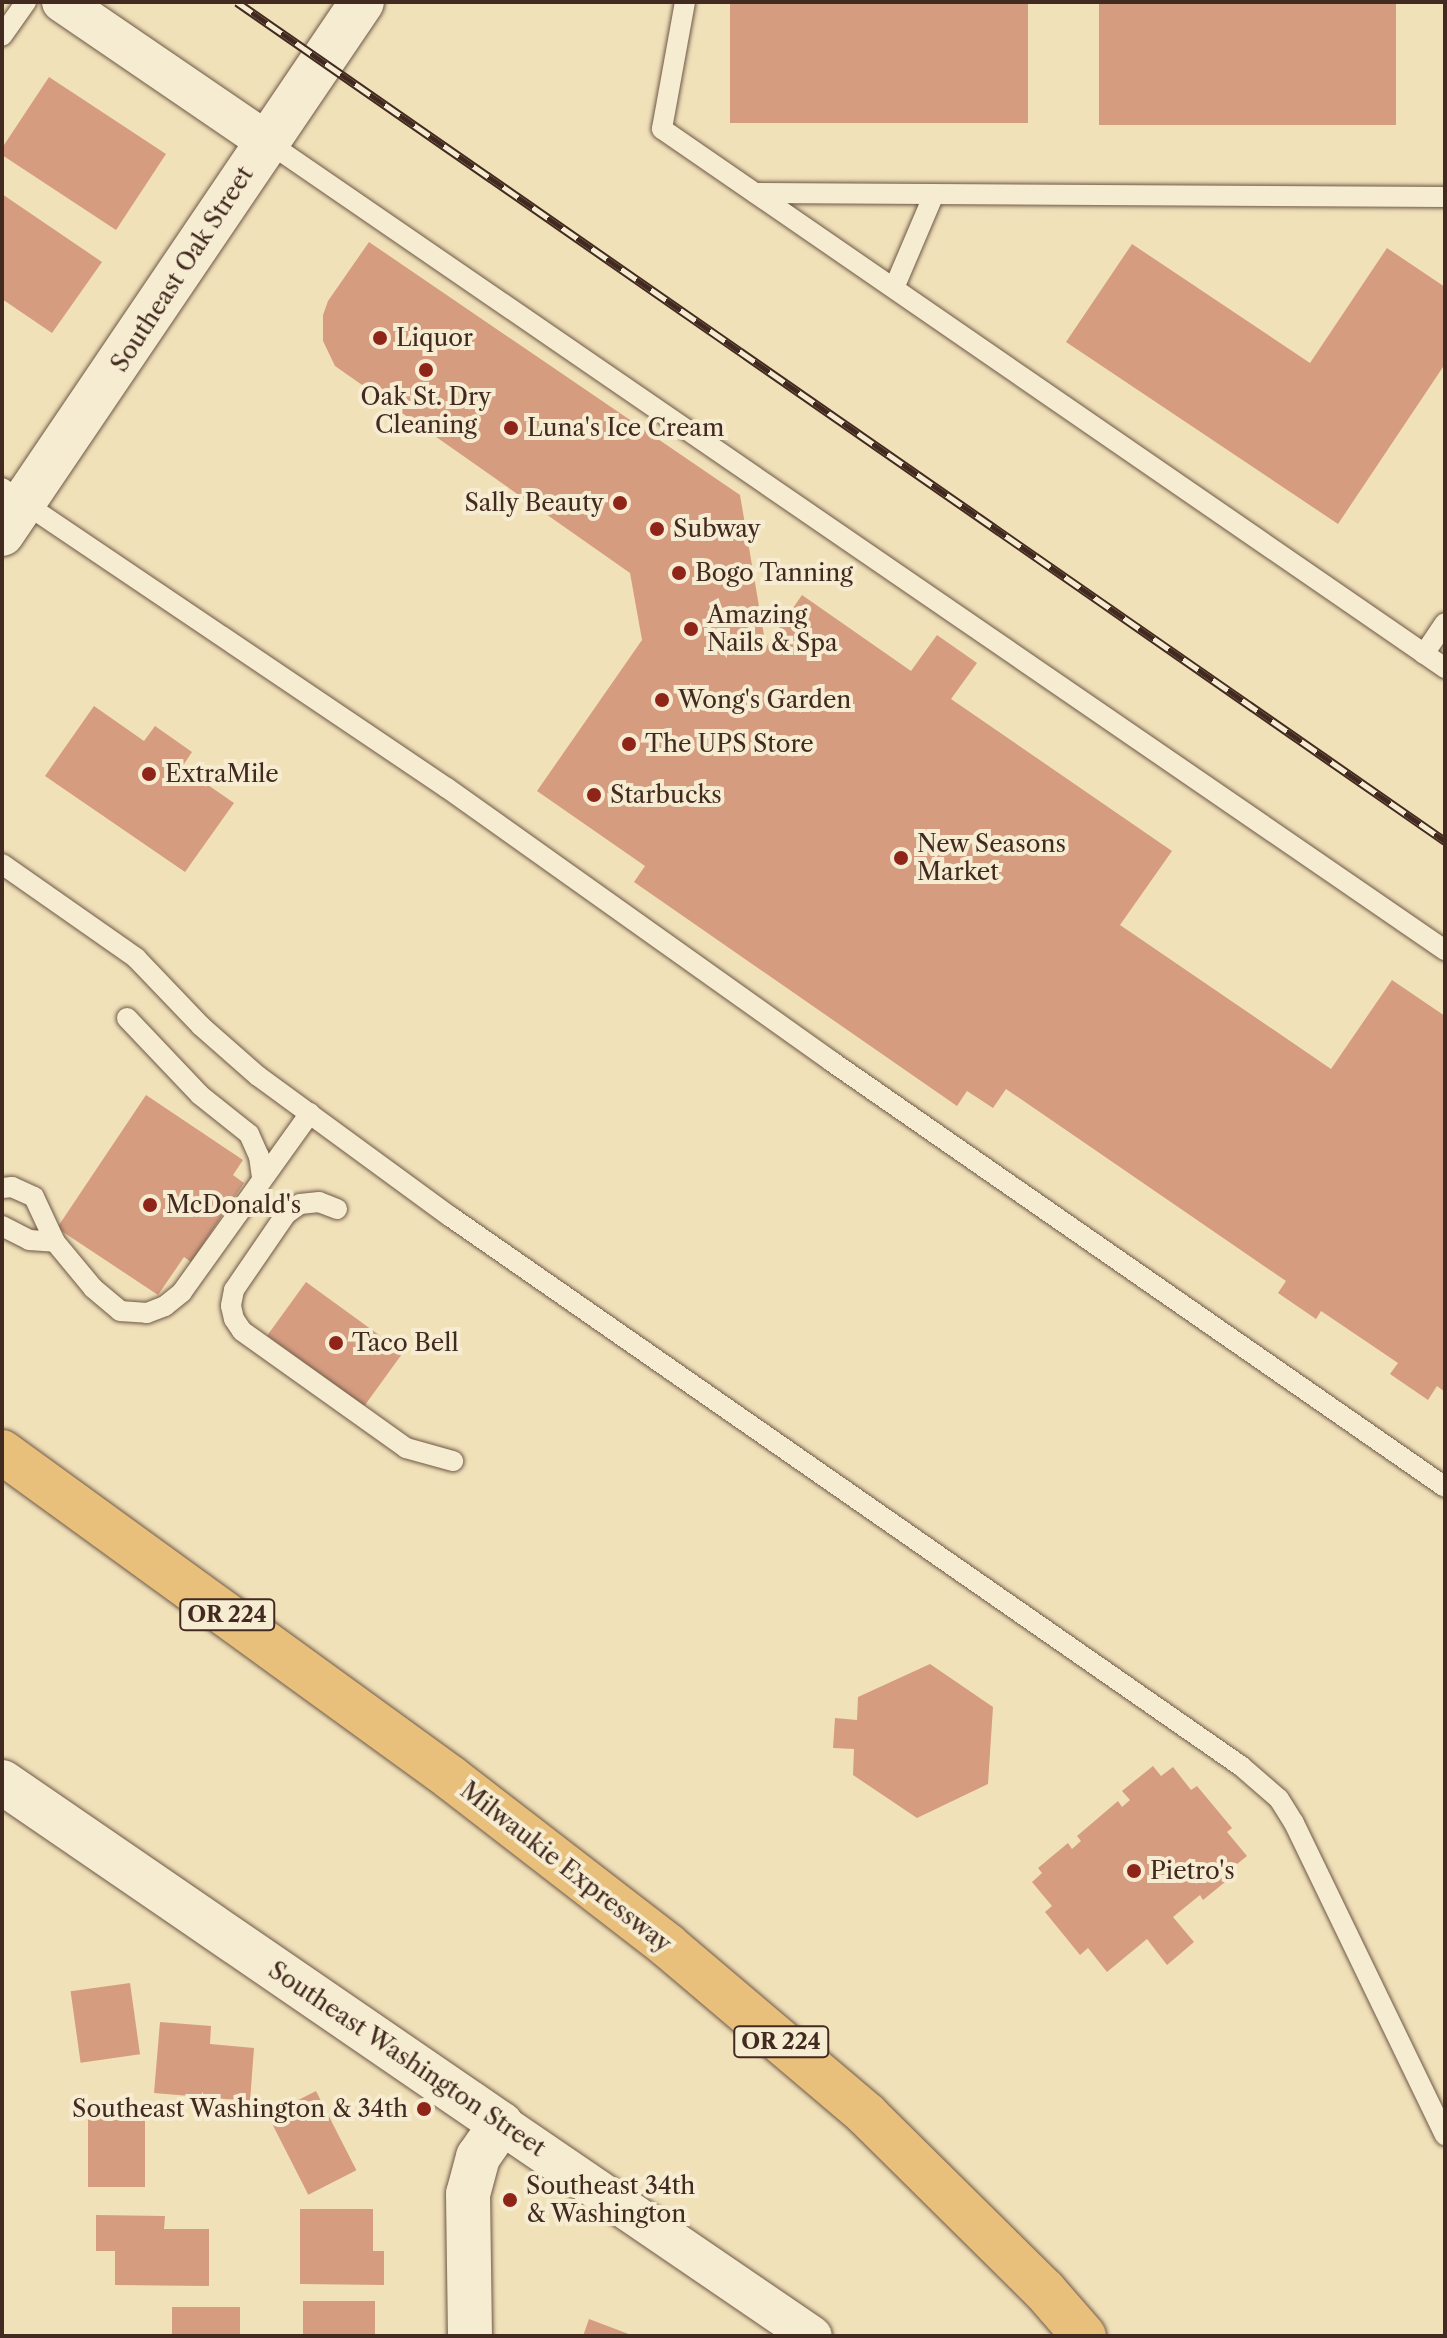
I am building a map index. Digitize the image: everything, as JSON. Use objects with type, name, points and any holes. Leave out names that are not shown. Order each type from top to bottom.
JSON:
[{"type":"highway","name":"Milwaukie Expressway","points":[[2,1452],[451,1778],[668,1946],[867,2115],[1044,2290],[1084,2336]]},
{"type":"street","points":[[62,2],[266,141]]},
{"type":"street","name":"Southeast Oak Street","points":[[10,508],[158,309],[266,141],[362,2]]},
{"type":"street","name":"Southeast Washington Street","points":[[2,1782],[812,2336]]},
{"type":"street","points":[[470,2336],[468,2194],[478,2157],[501,2124]]},
{"type":"lane","points":[[2,36],[26,2]]},
{"type":"lane","points":[[685,2],[677,32],[662,129],[1445,668]]},
{"type":"lane","points":[[266,141],[1445,950]]},
{"type":"lane","points":[[755,193],[1445,197]]},
{"type":"lane","points":[[894,288],[934,194]]},
{"type":"lane","points":[[10,508],[447,788],[831,1061],[1445,1487]]},
{"type":"lane","points":[[1424,654],[1445,623]]},
{"type":"lane","points":[[2,864],[136,958],[233,1057],[444,1212],[1241,1766],[1279,1799],[1294,1823],[1445,2135]]},
{"type":"lane","points":[[127,1018],[200,1095],[249,1134],[259,1156],[262,1178]]},
{"type":"lane","points":[[2,1188],[12,1187],[34,1197],[55,1242],[93,1288],[120,1311],[147,1313],[165,1306],[182,1292],[310,1113]]},
{"type":"lane","points":[[337,1209],[319,1202],[300,1204],[286,1214],[234,1290],[231,1306],[234,1319],[242,1331],[406,1448],[453,1461]]},
{"type":"lane","points":[[2,1226],[29,1240],[55,1242]]},
{"type":"building","points":[[730,2],[1028,2],[1028,123],[730,123]]},
{"type":"building","points":[[1099,4],[1396,4],[1396,125],[1099,125]]},
{"type":"building","points":[[49,77],[166,154],[116,230],[2,155],[2,148]]},
{"type":"building","points":[[2,194],[102,262],[52,333],[2,299]]},
{"type":"building","points":[[369,242],[740,495],[766,647],[802,595],[911,671],[937,635],[977,663],[951,699],[1172,851],[1120,925],[1331,1069],[1392,980],[1445,1016],[1445,1392],[1437,1386],[1428,1400],[1390,1374],[1398,1363],[1321,1311],[1316,1319],[1278,1293],[1286,1281],[1006,1089],[993,1108],[967,1091],[957,1106],[634,882],[645,866],[537,791],[642,640],[630,573],[335,366],[323,341],[323,315],[328,301]]},
{"type":"building","points":[[1132,244],[1310,363],[1387,248],[1445,287],[1445,364],[1338,524],[1066,342]]},
{"type":"building","points":[[94,706],[144,741],[155,726],[192,752],[182,767],[234,803],[185,872],[45,776]]},
{"type":"building","name":"McDonald's","points":[[146,1095],[243,1160],[233,1175],[244,1183],[191,1262],[184,1257],[158,1295],[57,1228]]},
{"type":"building","name":"Taco Bell","points":[[306,1282],[403,1353],[364,1406],[267,1335]]},
{"type":"building","points":[[930,1664],[993,1707],[988,1784],[917,1818],[853,1775],[854,1749],[833,1748],[835,1718],[857,1720],[858,1697]]},
{"type":"building","name":"Pietro's","points":[[1153,1766],[1161,1776],[1173,1767],[1191,1790],[1197,1786],[1232,1828],[1227,1832],[1247,1856],[1221,1877],[1225,1882],[1203,1900],[1200,1895],[1173,1917],[1194,1942],[1167,1965],[1147,1939],[1107,1972],[1088,1948],[1080,1955],[1045,1912],[1052,1906],[1032,1882],[1042,1873],[1038,1868],[1068,1843],[1072,1849],[1081,1841],[1077,1836],[1118,1801],[1122,1807],[1130,1800],[1122,1791]]},
{"type":"building","points":[[130,1983],[140,2054],[81,2063],[71,1991]]},
{"type":"building","points":[[160,2022],[211,2026],[210,2044],[254,2048],[250,2101],[154,2093]]},
{"type":"building","points":[[316,2091],[356,2170],[308,2195],[268,2116]]},
{"type":"building","points":[[88,2118],[145,2118],[145,2187],[88,2187]]},
{"type":"building","points":[[300,2209],[373,2209],[373,2251],[384,2251],[384,2285],[300,2284]]},
{"type":"building","points":[[96,2215],[165,2216],[164,2229],[209,2229],[209,2286],[115,2285],[115,2251],[96,2251]]},
{"type":"building","points":[[303,2301],[375,2301],[375,2336],[303,2336]]},
{"type":"building","points":[[172,2307],[240,2307],[240,2336],[172,2336]]},
{"type":"building","points":[[589,2319],[634,2336],[583,2336]]},
{"type":"railway","points":[[237,2],[1445,841]]},
{"type":"place","name":"Liquor","points":[[380,338]]},
{"type":"place","name":"Oak St. Dry Cleaning","points":[[426,370]]},
{"type":"place","name":"Luna's Ice Cream","points":[[511,428]]},
{"type":"place","name":"Sally Beauty","points":[[620,503]]},
{"type":"place","name":"Subway","points":[[657,529]]},
{"type":"place","name":"Bogo Tanning","points":[[679,573]]},
{"type":"place","name":"Amazing Nails & Spa","points":[[691,629]]},
{"type":"place","name":"Wong's Garden","points":[[662,700]]},
{"type":"place","name":"The UPS Store","points":[[629,744]]},
{"type":"place","name":"ExtraMile","points":[[149,774]]},
{"type":"place","name":"Starbucks","points":[[594,795]]},
{"type":"place","name":"New Seasons Market","points":[[901,858]]},
{"type":"place","name":"McDonald's","points":[[150,1205]]},
{"type":"place","name":"Taco Bell","points":[[336,1343]]},
{"type":"place","name":"Pietro's","points":[[1134,1871]]},
{"type":"place","name":"Southeast Washington & 34th","points":[[424,2109]]},
{"type":"place","name":"Southeast 34th & Washington","points":[[510,2200]]}]
